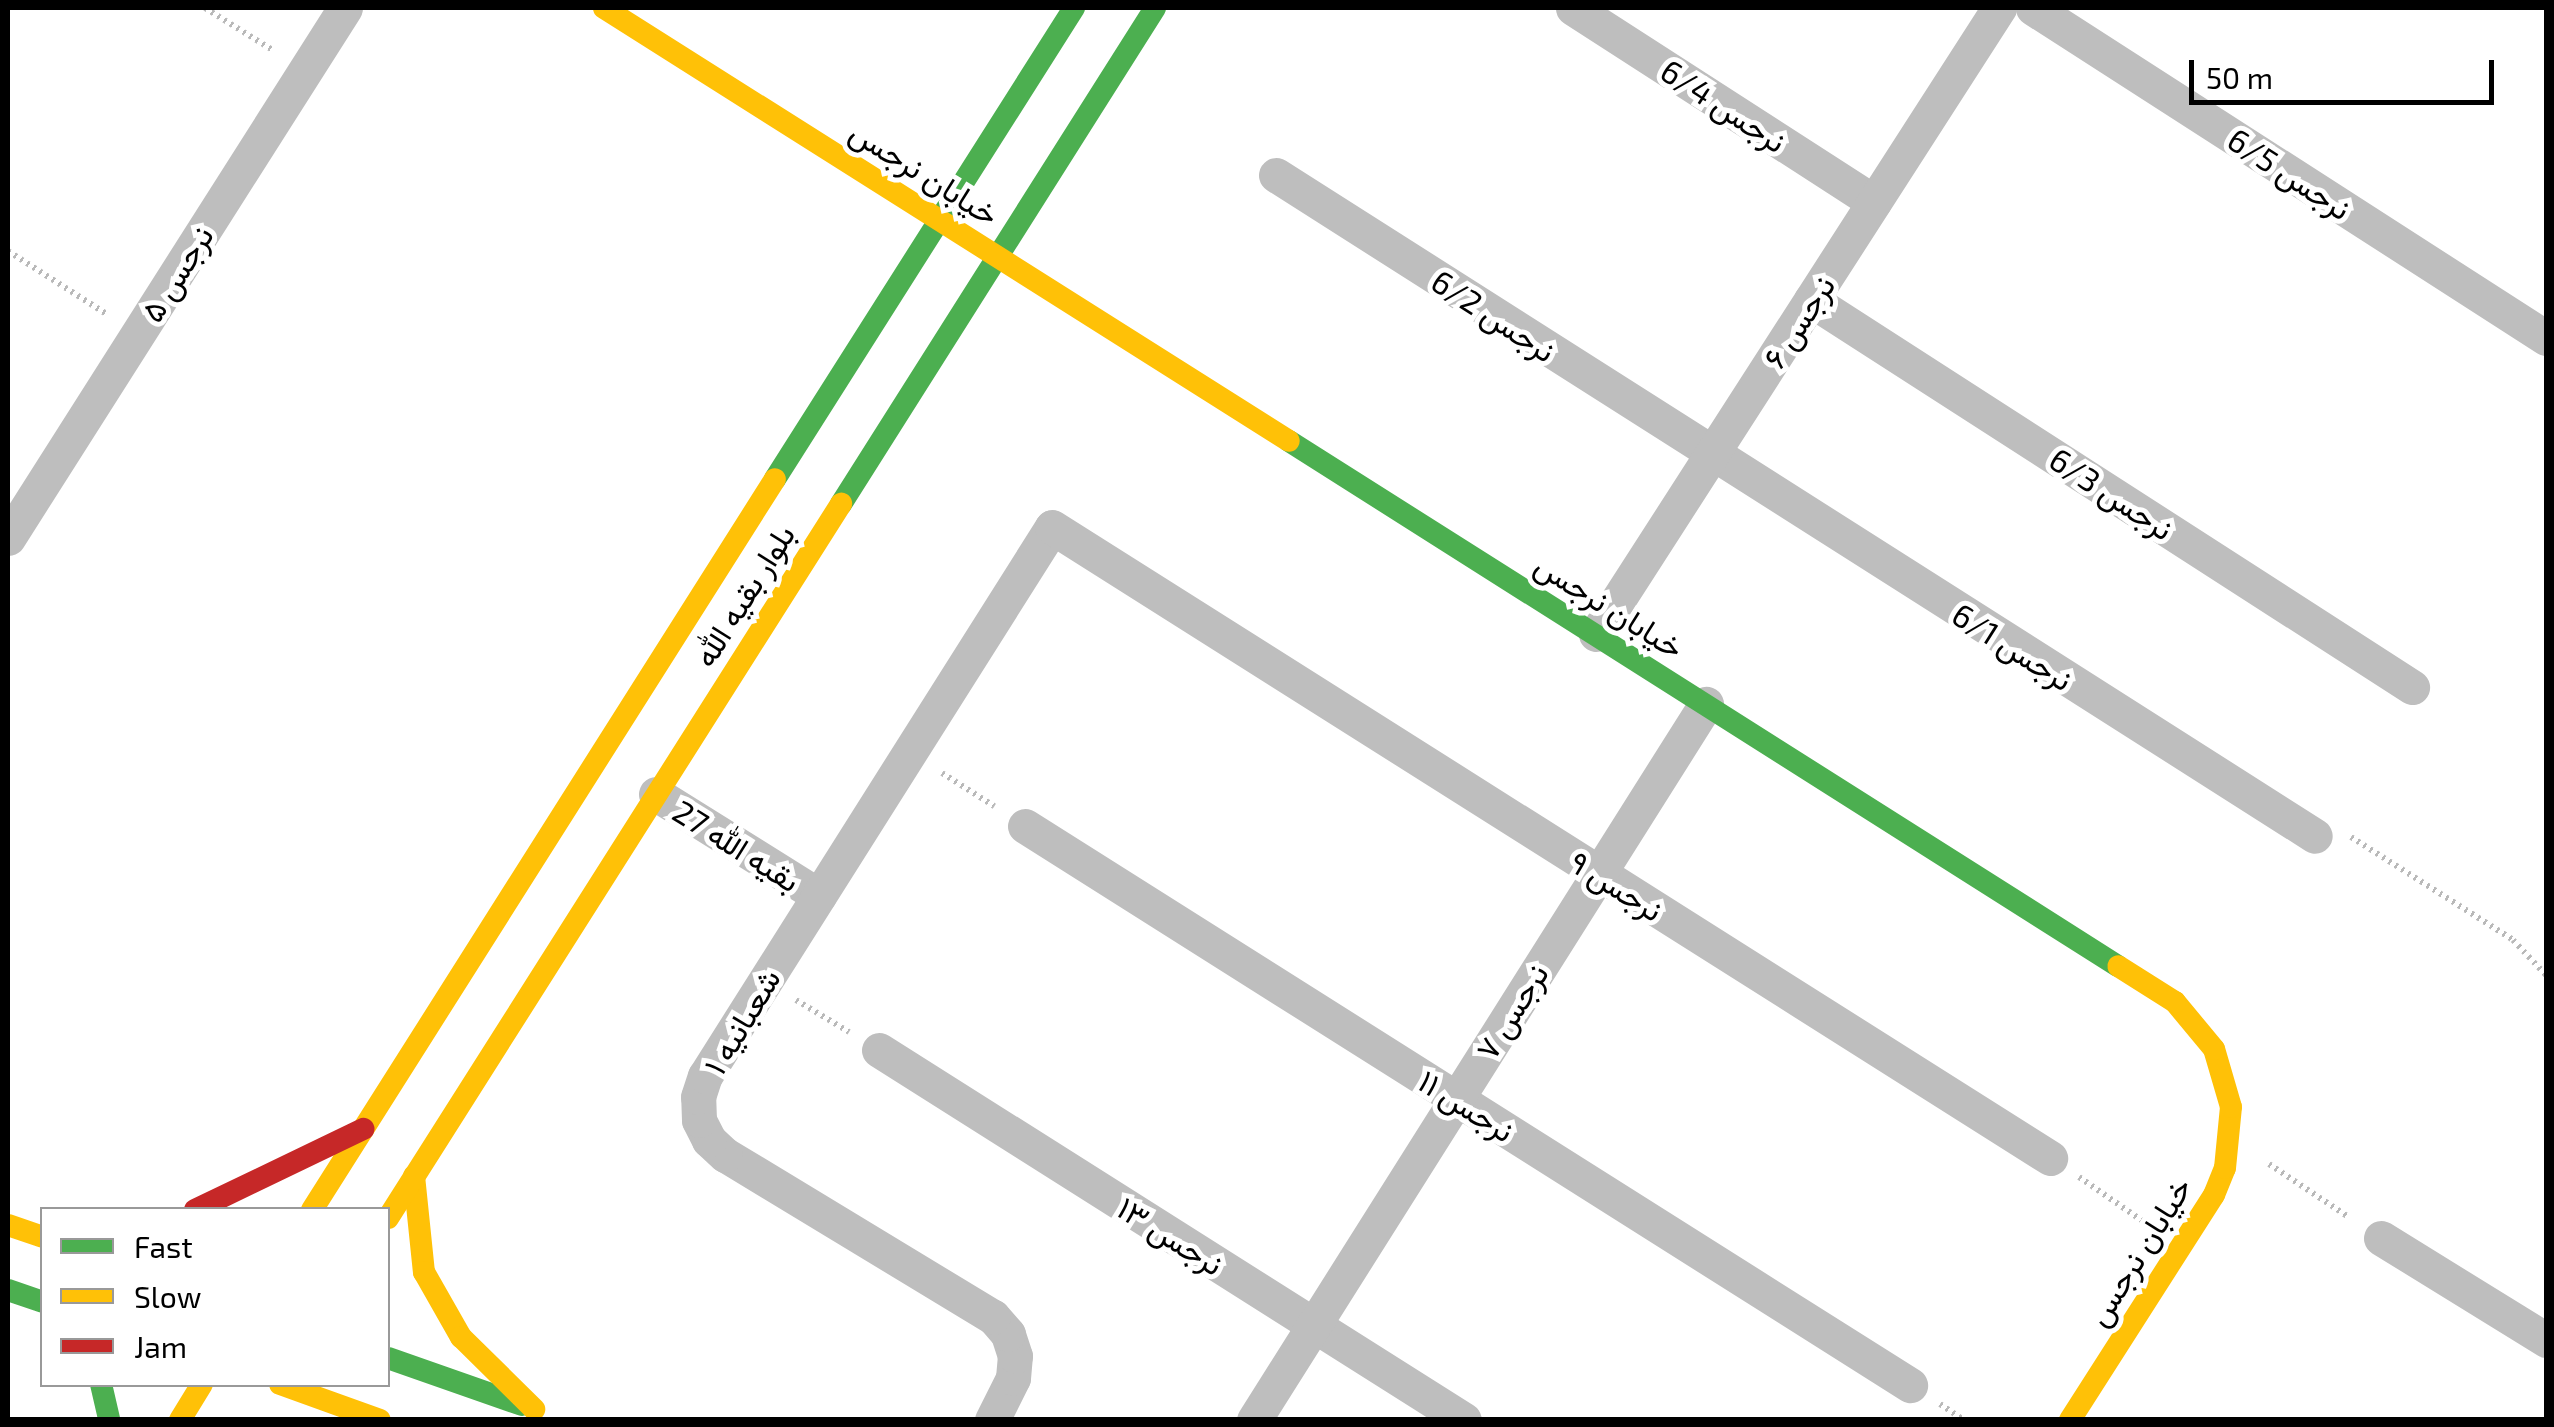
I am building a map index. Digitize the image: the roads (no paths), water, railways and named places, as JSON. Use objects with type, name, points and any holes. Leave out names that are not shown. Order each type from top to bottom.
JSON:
[{"type":"street","name":"نرجس ۵","points":[[8,538],[345,8]]},
{"type":"street","name":"خیابان نرجس","points":[[604,8],[2175,1002],[2197,1024],[2220,1064],[2232,1107],[2231,1138],[2214,1196],[2086,1414]]},
{"type":"street","name":"بلوار بقیه الله","points":[[314,1207],[1074,8]]},
{"type":"street","name":"بلوار بقیه الله","points":[[390,1215],[1155,8]]},
{"type":"street","name":"نرجس 6/4","points":[[1572,8],[1874,202]]},
{"type":"street","name":"نرجس ۶","points":[[1596,634],[1999,8]]},
{"type":"street","name":"نرجس 6/5","points":[[2032,8],[2546,338]]},
{"type":"street","name":"نرجس 6/2","points":[[1276,176],[1712,455]]},
{"type":"street","name":"نرجس 6/3","points":[[1811,300],[2412,686]]},
{"type":"street","name":"نرجس 6/1","points":[[1712,455],[2315,836]]},
{"type":"street","name":"شعبانیه ۱","points":[[992,1420],[1014,1378],[1015,1356],[1008,1334],[993,1317],[726,1155],[709,1140],[700,1120],[698,1097],[705,1076],[1052,527]]},
{"type":"street","name":"نرجس ۹","points":[[1052,527],[2050,1158]]},
{"type":"street","name":"نرجس ۷","points":[[1254,1420],[1706,704]]},
{"type":"street","name":"بقیه الله 27","points":[[656,794],[818,896]]},
{"type":"street","name":"نرجس ۱۱","points":[[1025,826],[1910,1385]]},
{"type":"street","name":"نرجس ۱۳","points":[[879,1050],[1464,1420]]},
{"type":"street","points":[[205,1207],[363,1129]]},
{"type":"street","points":[[414,1176],[424,1272],[461,1337],[534,1410]]},
{"type":"street","points":[[8,1225],[40,1236]]},
{"type":"street","points":[[2381,1238],[2546,1340]]},
{"type":"street","points":[[8,1290],[40,1301]]},
{"type":"street","points":[[390,1359],[563,1420]]},
{"type":"street","points":[[102,1387],[109,1420]]},
{"type":"street","points":[[180,1420],[200,1387]]},
{"type":"street","points":[[268,1408],[281,1387]]},
{"type":"street","points":[[288,1387],[380,1420]]}]
